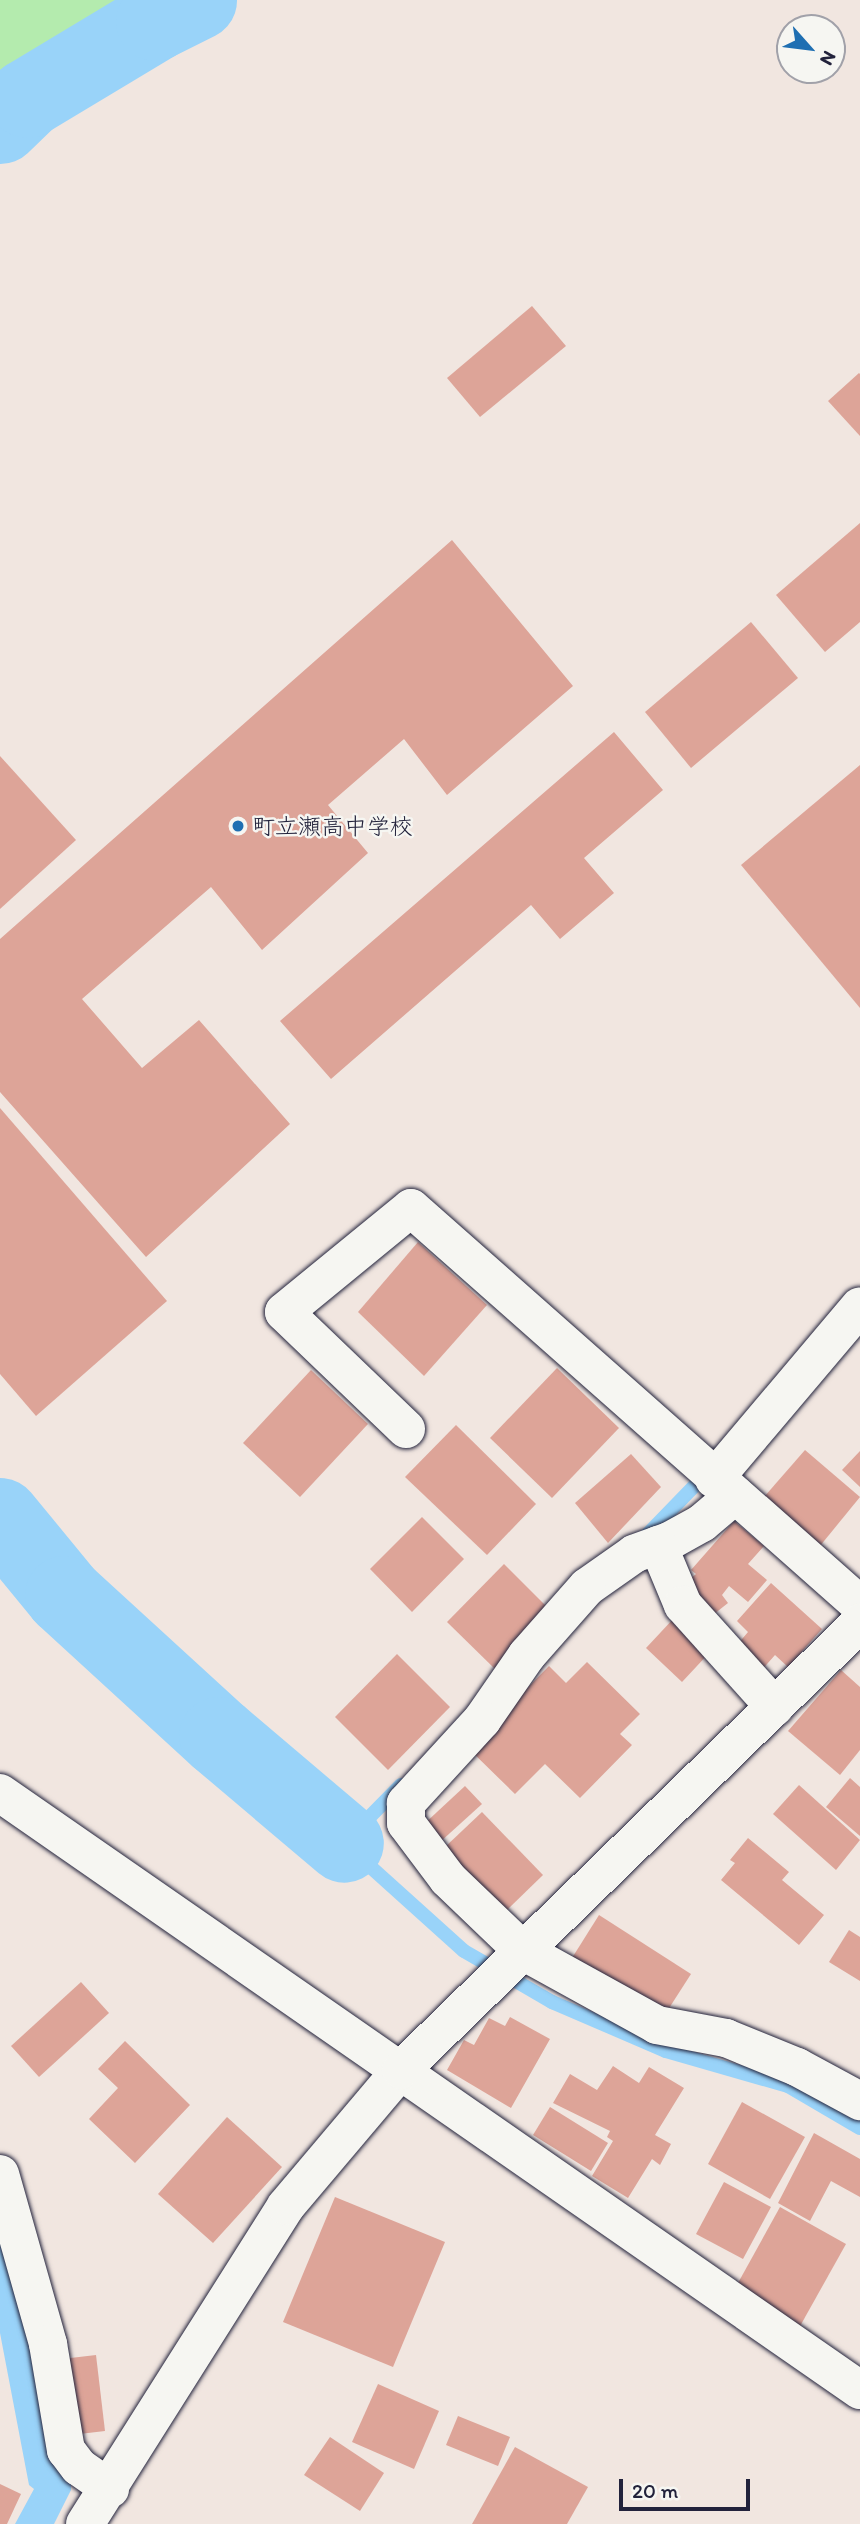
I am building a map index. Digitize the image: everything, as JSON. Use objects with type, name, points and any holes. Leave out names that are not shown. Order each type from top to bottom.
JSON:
[{"type":"street","points":[[406,1429],[284,1312],[411,1208],[860,1605]]},
{"type":"street","points":[[852,1313],[702,1522],[635,1554],[587,1587],[527,1655],[481,1720],[406,1803],[406,1823],[448,1879],[523,1951],[657,2025],[726,2038],[797,2067],[860,2101]]},
{"type":"street","points":[[658,1545],[683,1605],[775,1707]]},
{"type":"street","points":[[85,2524],[286,2206],[401,2070],[860,1623]]},
{"type":"street","points":[[0,1793],[860,2390]]},
{"type":"street","points":[[0,2174],[48,2344],[66,2450],[79,2467],[110,2488]]},
{"type":"green space","points":[[0,0],[136,0],[41,57],[0,97]]},
{"type":"water","points":[[0,2218],[71,2479],[71,2490],[54,2524],[15,2524],[34,2489],[29,2485],[0,2333]]},
{"type":"building","points":[[532,306],[566,346],[480,417],[447,378]]},
{"type":"building","points":[[860,374],[860,436],[828,401]]},
{"type":"building","points":[[860,523],[860,622],[825,652],[776,595]]},
{"type":"building","points":[[452,540],[573,686],[447,795],[404,739],[328,805],[368,853],[262,950],[211,887],[82,999],[142,1068],[199,1020],[290,1124],[146,1257],[0,1092],[0,939]]},
{"type":"building","points":[[751,622],[798,678],[691,768],[645,712]]},
{"type":"building","points":[[614,732],[663,790],[584,858],[614,893],[560,939],[531,905],[331,1079],[280,1021]]},
{"type":"building","points":[[0,756],[76,840],[0,909]]},
{"type":"building","points":[[860,765],[860,1008],[741,865]]},
{"type":"building","points":[[0,1108],[167,1301],[36,1416],[0,1374]]},
{"type":"building","points":[[418,1242],[487,1305],[424,1376],[358,1312]]},
{"type":"building","points":[[557,1368],[619,1428],[552,1498],[490,1438]]},
{"type":"building","points":[[311,1370],[368,1424],[300,1497],[243,1443]]},
{"type":"building","points":[[456,1425],[536,1504],[487,1555],[405,1477]]},
{"type":"building","points":[[805,1450],[860,1497],[820,1546],[764,1497]]},
{"type":"building","points":[[860,1451],[860,1487],[842,1470]]},
{"type":"building","points":[[631,1454],[661,1487],[608,1543],[575,1503]]},
{"type":"building","points":[[422,1517],[464,1559],[412,1612],[370,1569]]},
{"type":"building","points":[[734,1521],[764,1546],[748,1564],[767,1580],[748,1602],[729,1586],[722,1595],[728,1603],[704,1622],[678,1589],[696,1574],[691,1570]]},
{"type":"building","points":[[504,1564],[552,1612],[496,1670],[447,1622]]},
{"type":"building","points":[[771,1583],[822,1629],[788,1667],[775,1655],[752,1681],[726,1658],[748,1632],[737,1621]]},
{"type":"building","points":[[675,1617],[711,1651],[682,1682],[646,1648]]},
{"type":"building","points":[[397,1654],[450,1707],[388,1770],[335,1717]]},
{"type":"building","points":[[587,1662],[640,1714],[620,1734],[632,1745],[580,1798],[545,1764],[515,1794],[468,1748],[549,1666],[566,1683]]},
{"type":"building","points":[[841,1670],[860,1687],[860,1750],[840,1775],[788,1731]]},
{"type":"building","points":[[850,1778],[860,1787],[860,1836],[826,1807]]},
{"type":"building","points":[[799,1785],[860,1840],[836,1870],[773,1814]]},
{"type":"building","points":[[465,1786],[482,1804],[439,1843],[423,1825]]},
{"type":"building","points":[[482,1812],[543,1875],[505,1912],[444,1848]]},
{"type":"building","points":[[748,1838],[789,1872],[782,1880],[824,1915],[799,1945],[721,1880],[735,1863],[730,1860]]},
{"type":"building","points":[[599,1915],[691,1974],[664,2016],[572,1958]]},
{"type":"building","points":[[849,1930],[860,1937],[860,1981],[829,1962]]},
{"type":"building","points":[[81,1982],[109,2013],[39,2077],[11,2046]]},
{"type":"building","points":[[510,2017],[550,2039],[511,2108],[447,2070],[464,2040],[474,2045],[489,2018],[505,2026]]},
{"type":"building","points":[[125,2041],[190,2105],[135,2163],[89,2119],[118,2088],[98,2069]]},
{"type":"building","points":[[613,2066],[639,2083],[649,2067],[684,2088],[655,2135],[671,2144],[660,2165],[652,2159],[628,2198],[592,2176],[613,2141],[607,2137],[610,2131],[553,2103],[570,2074],[597,2090]]},
{"type":"building","points":[[742,2102],[805,2137],[770,2199],[708,2164]]},
{"type":"building","points":[[550,2107],[608,2143],[591,2171],[533,2135]]},
{"type":"building","points":[[227,2117],[282,2167],[213,2243],[158,2194]]},
{"type":"building","points":[[814,2133],[860,2159],[860,2197],[831,2181],[810,2221],[778,2203]]},
{"type":"building","points":[[724,2182],[771,2207],[743,2259],[696,2234]]},
{"type":"building","points":[[335,2197],[445,2242],[393,2367],[283,2322]]},
{"type":"building","points":[[780,2207],[846,2244],[799,2328],[733,2292]]},
{"type":"building","points":[[96,2355],[105,2431],[54,2437],[45,2361]]},
{"type":"building","points":[[378,2384],[439,2411],[414,2469],[352,2442]]},
{"type":"building","points":[[458,2416],[510,2437],[498,2466],[446,2445]]},
{"type":"building","points":[[330,2437],[384,2473],[360,2511],[304,2475]]},
{"type":"building","points":[[515,2447],[588,2487],[567,2524],[472,2524]]},
{"type":"building","points":[[0,2484],[21,2494],[7,2524],[0,2524]]},
{"type":"waterway","points":[[0,124],[27,98],[155,21],[197,0]]},
{"type":"waterway","points":[[643,1539],[707,1473]]},
{"type":"waterway","points":[[0,1517],[64,1595],[218,1736],[344,1843]]},
{"type":"waterway","points":[[401,1785],[344,1843],[464,1951],[552,2002],[666,2051],[788,2086],[860,2128]]},
{"type":"place","name":"町立瀬高中学校","points":[[238,826]]}]
